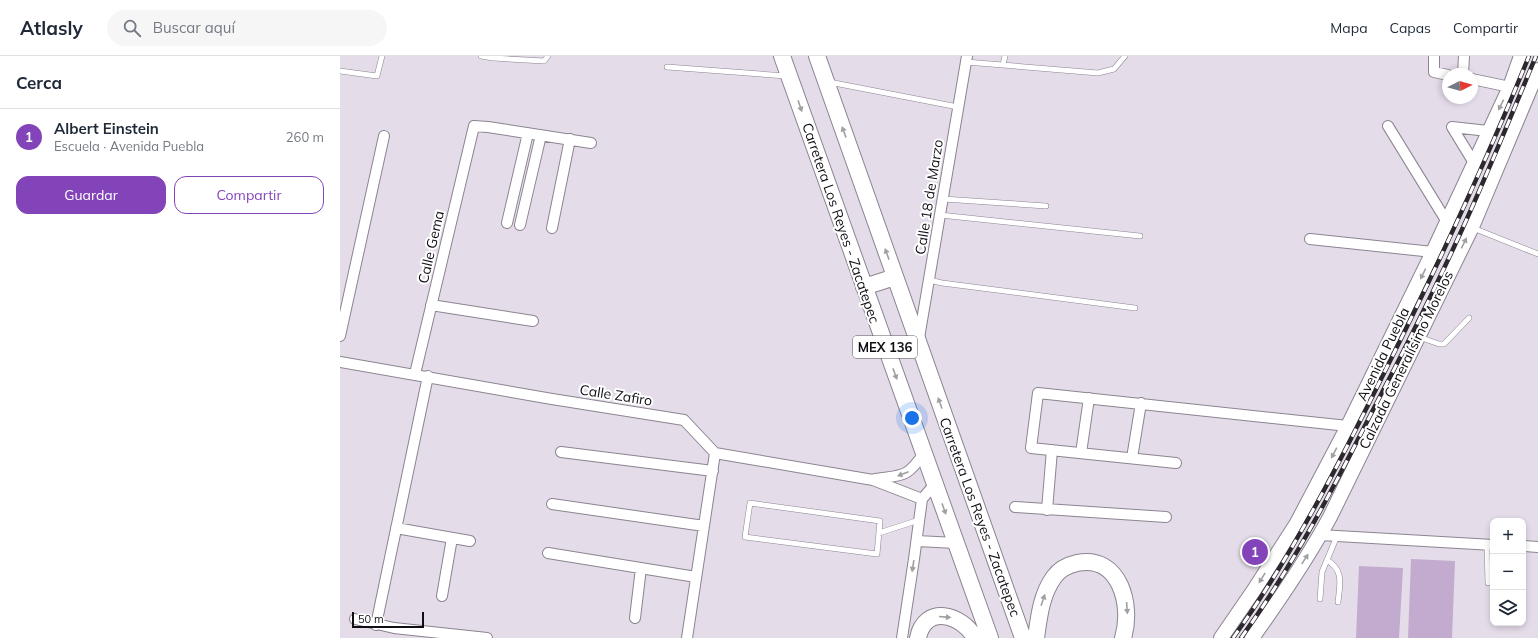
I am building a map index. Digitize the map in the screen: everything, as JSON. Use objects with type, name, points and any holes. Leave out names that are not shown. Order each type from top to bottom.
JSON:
[{"type":"main road","name":"Carretera Los Reyes - Zacatepec","points":[[782,56],[990,638]]},
{"type":"main road","name":"Carretera Los Reyes - Zacatepec","points":[[817,56],[1023,638]]},
{"type":"main road","name":"Avenida Puebla","points":[[1221,638],[1297,523],[1348,426],[1433,252],[1488,131],[1510,87],[1521,56]]},
{"type":"main road","name":"Calzada Generalísimo Morelos","points":[[1252,638],[1320,535],[1472,227],[1538,70]]},
{"type":"main road","points":[[864,287],[895,277]]},
{"type":"main road","points":[[1036,638],[1041,605],[1046,591],[1054,578],[1065,567],[1075,563],[1087,562],[1099,564],[1105,567],[1114,576],[1122,588],[1127,603],[1126,624],[1123,638]]},
{"type":"main road","points":[[918,638],[925,622],[932,618],[944,616],[958,621],[970,630],[975,638]]},
{"type":"street","points":[[1434,56],[1434,72],[1442,73]]},
{"type":"street","points":[[1463,68],[1464,56]]},
{"type":"street","name":"Calle 18 de Marzo","points":[[918,342],[966,59]]},
{"type":"street","points":[[1478,80],[1510,87]]},
{"type":"street","name":"Calle Gema","points":[[415,374],[474,126],[528,133]]},
{"type":"street","points":[[1388,126],[1447,222]]},
{"type":"street","points":[[1474,163],[1452,127],[1488,131]]},
{"type":"street","points":[[507,223],[528,133],[591,142]]},
{"type":"street","points":[[520,225],[541,135]]},
{"type":"street","points":[[340,336],[384,136]]},
{"type":"street","points":[[552,228],[570,139]]},
{"type":"street","points":[[1310,239],[1433,252]]},
{"type":"street","points":[[431,305],[533,321]]},
{"type":"street","name":"Calle Zafiro","points":[[340,362],[428,376],[552,399],[684,420],[715,453]]},
{"type":"street","points":[[376,625],[428,376]]},
{"type":"street","points":[[1176,462],[1031,448],[1038,393],[1348,426]]},
{"type":"street","points":[[1081,453],[1089,398]]},
{"type":"street","points":[[1132,458],[1141,403]]},
{"type":"street","points":[[1047,510],[1052,450]]},
{"type":"street","points":[[560,452],[713,471]]},
{"type":"street","points":[[687,638],[715,453],[873,480],[922,499]]},
{"type":"street","points":[[873,480],[907,474],[924,453]]},
{"type":"street","points":[[902,638],[922,499],[935,484]]},
{"type":"street","points":[[552,504],[704,526]]},
{"type":"street","points":[[1015,507],[1166,517]]},
{"type":"street","points":[[396,528],[470,541]]},
{"type":"street","points":[[1320,535],[1490,545]]},
{"type":"street","points":[[442,596],[452,538]]},
{"type":"street","points":[[917,541],[956,543]]},
{"type":"street","points":[[1526,546],[1538,547]]},
{"type":"street","points":[[548,553],[696,577]]},
{"type":"street","points":[[635,618],[641,568]]},
{"type":"street","points":[[354,620],[376,625],[487,638]]},
{"type":"lane","points":[[340,71],[377,76],[382,56]]},
{"type":"lane","points":[[481,56],[544,61],[548,56]]},
{"type":"lane","points":[[1003,65],[1005,56]]},
{"type":"lane","points":[[966,59],[1003,65],[1098,73],[1114,69],[1125,56]]},
{"type":"lane","points":[[667,67],[789,76]]},
{"type":"lane","points":[[826,82],[958,107]]},
{"type":"lane","points":[[942,199],[1046,206]]},
{"type":"lane","points":[[940,215],[1140,236]]},
{"type":"lane","points":[[1472,227],[1538,254]]},
{"type":"lane","points":[[929,280],[942,283],[1135,308]]},
{"type":"lane","points":[[1418,337],[1439,344],[1444,344],[1469,318]]},
{"type":"lane","points":[[750,504],[880,521],[879,533],[877,554],[745,537],[750,504]]},
{"type":"lane","points":[[879,533],[919,520]]},
{"type":"lane","points":[[1320,599],[1322,572],[1336,536]]},
{"type":"lane","points":[[1488,584],[1490,545]]},
{"type":"lane","points":[[1327,560],[1334,564],[1340,576],[1338,602]]},
{"type":"shaded area","points":[[1411,559],[1455,561],[1452,638],[1408,638]]},
{"type":"shaded area","points":[[1359,566],[1403,568],[1399,638],[1356,638]]},
{"type":"railway","points":[[1233,638],[1276,573],[1316,506],[1352,437],[1443,252],[1496,135],[1529,56]]},
{"type":"railway","points":[[1241,638],[1278,583],[1312,526],[1344,467],[1407,343],[1470,212],[1536,56]]},
{"type":"place","name":"Albert Einstein","points":[[1255,552]]}]
